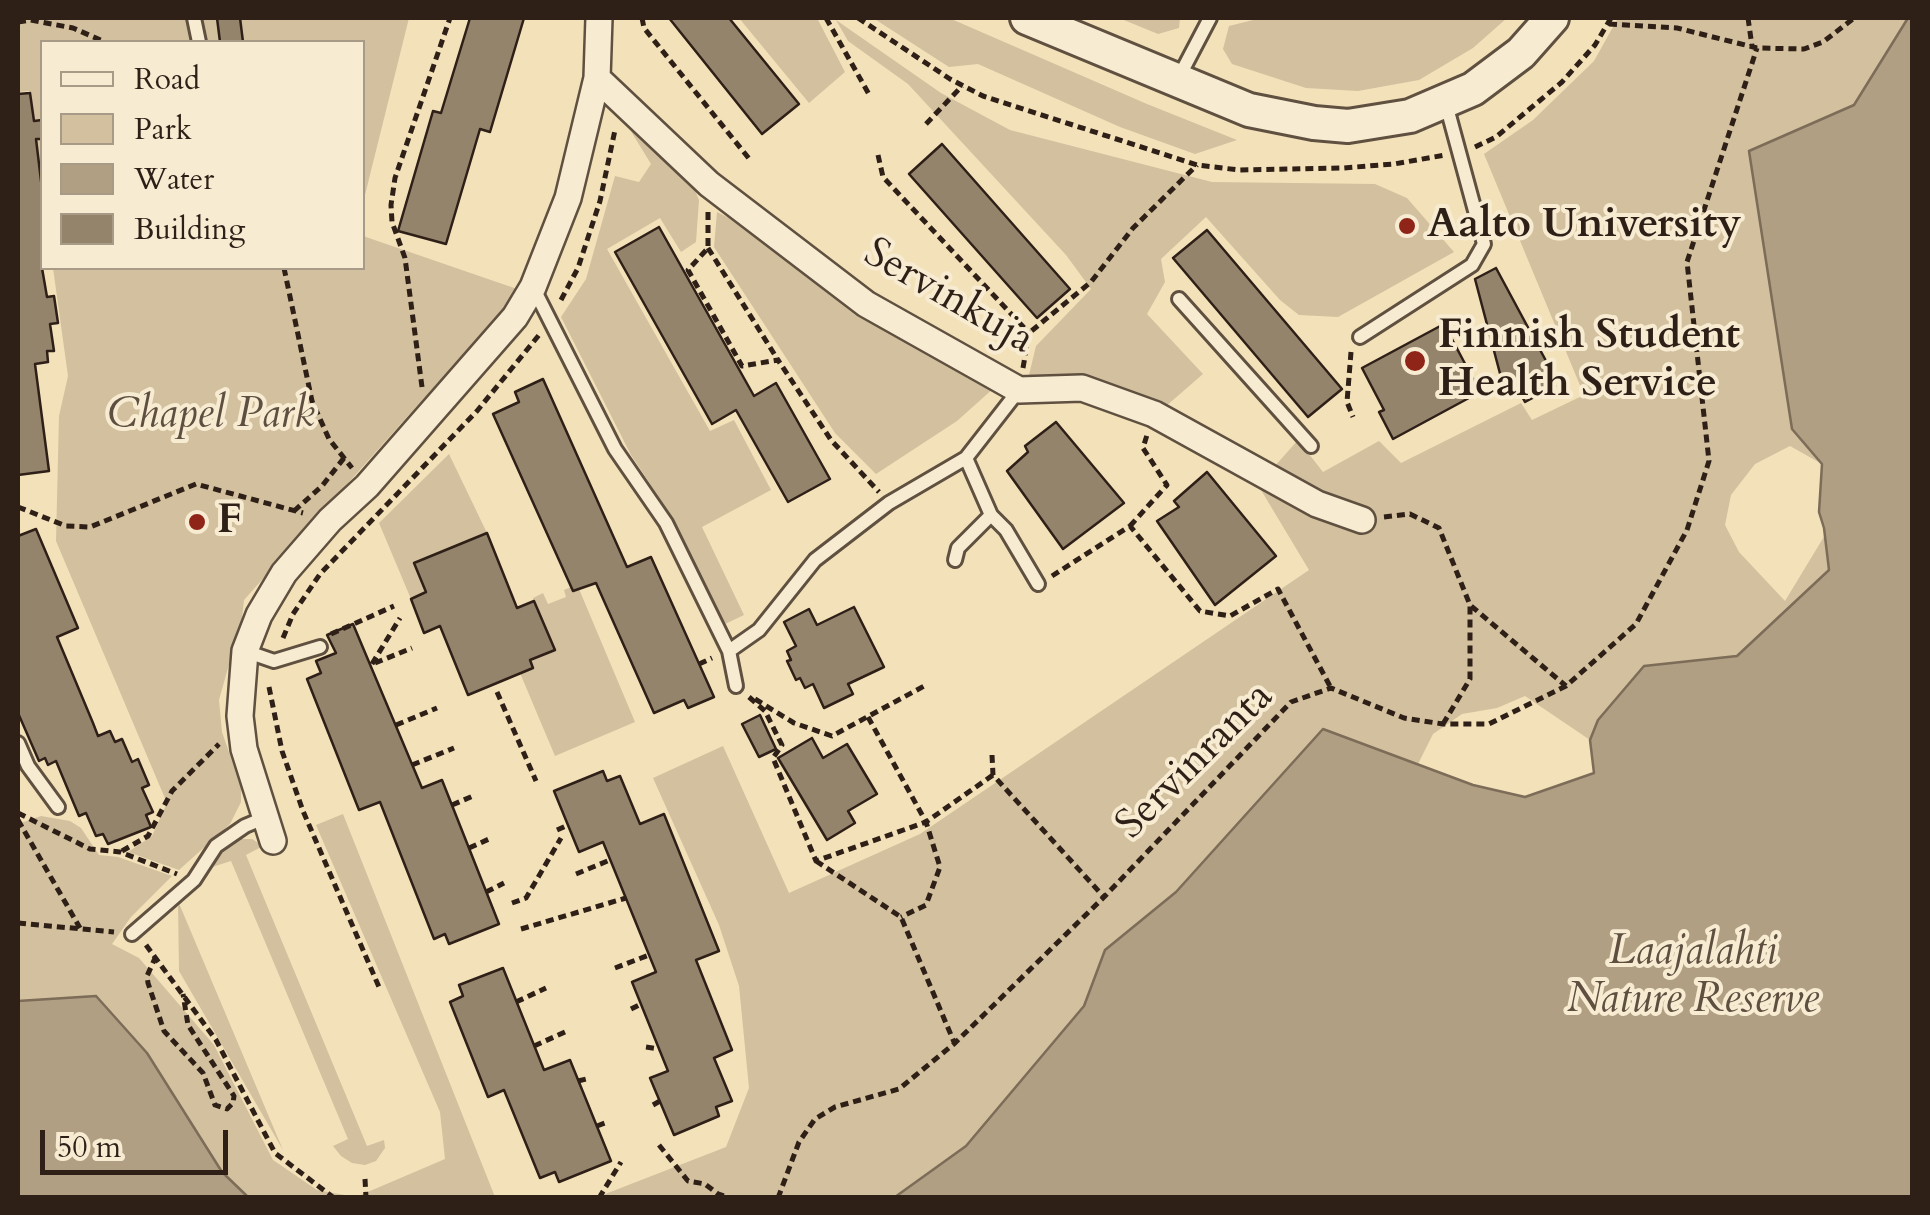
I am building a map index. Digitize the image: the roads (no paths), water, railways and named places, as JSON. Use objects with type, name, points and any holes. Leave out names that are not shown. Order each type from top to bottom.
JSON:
[{"type":"street","points":[[269,829],[244,749],[241,726],[245,651],[259,615],[276,585],[330,520],[366,486],[515,317],[533,287],[568,198],[597,78],[599,18]]},
{"type":"street","points":[[1027,18],[1083,34],[1176,82],[1249,110],[1314,124],[1348,126],[1379,123],[1446,103],[1498,72],[1552,18]]},
{"type":"street","name":"Servinkuja","points":[[597,78],[709,184],[866,304],[1019,390],[1082,388],[1154,414],[1317,504],[1362,520]]},
{"type":"lane","points":[[1176,82],[1210,18]]},
{"type":"lane","points":[[1360,337],[1472,265],[1484,244],[1446,103]]},
{"type":"lane","points":[[533,287],[615,450],[666,523],[729,651],[736,686]]},
{"type":"lane","points":[[1179,299],[1311,446]]},
{"type":"lane","points":[[729,651],[759,630],[814,560],[889,504],[966,458],[1019,390]]},
{"type":"lane","points":[[966,458],[991,515],[1006,530],[1038,584]]},
{"type":"lane","points":[[955,560],[958,548],[991,515]]},
{"type":"lane","points":[[245,651],[274,661],[320,647]]},
{"type":"lane","points":[[18,743],[28,766],[58,807]]},
{"type":"lane","points":[[132,934],[194,880],[216,846],[245,826],[269,829]]},
{"type":"water","name":"Laajalahti Nature Reserve","points":[[1908,18],[1912,18],[1912,1197],[895,1197],[966,1146],[1084,1006],[1105,950],[1176,892],[1323,729],[1473,785],[1525,797],[1594,773],[1590,740],[1598,720],[1644,666],[1737,656],[1829,570],[1819,512],[1822,464],[1792,429],[1749,151],[1854,105]]},
{"type":"water","points":[[96,996],[147,1053],[222,1172],[248,1197],[18,1197],[18,1001]]},
{"type":"place","name":"Aalto University","points":[[1407,226]]},
{"type":"place","name":"Finnish Student Health Service","points":[[1415,361]]},
{"type":"place","name":"F","points":[[197,522]]},
{"type":"park label","name":"Chapel Park","points":[[211,416]]}]
